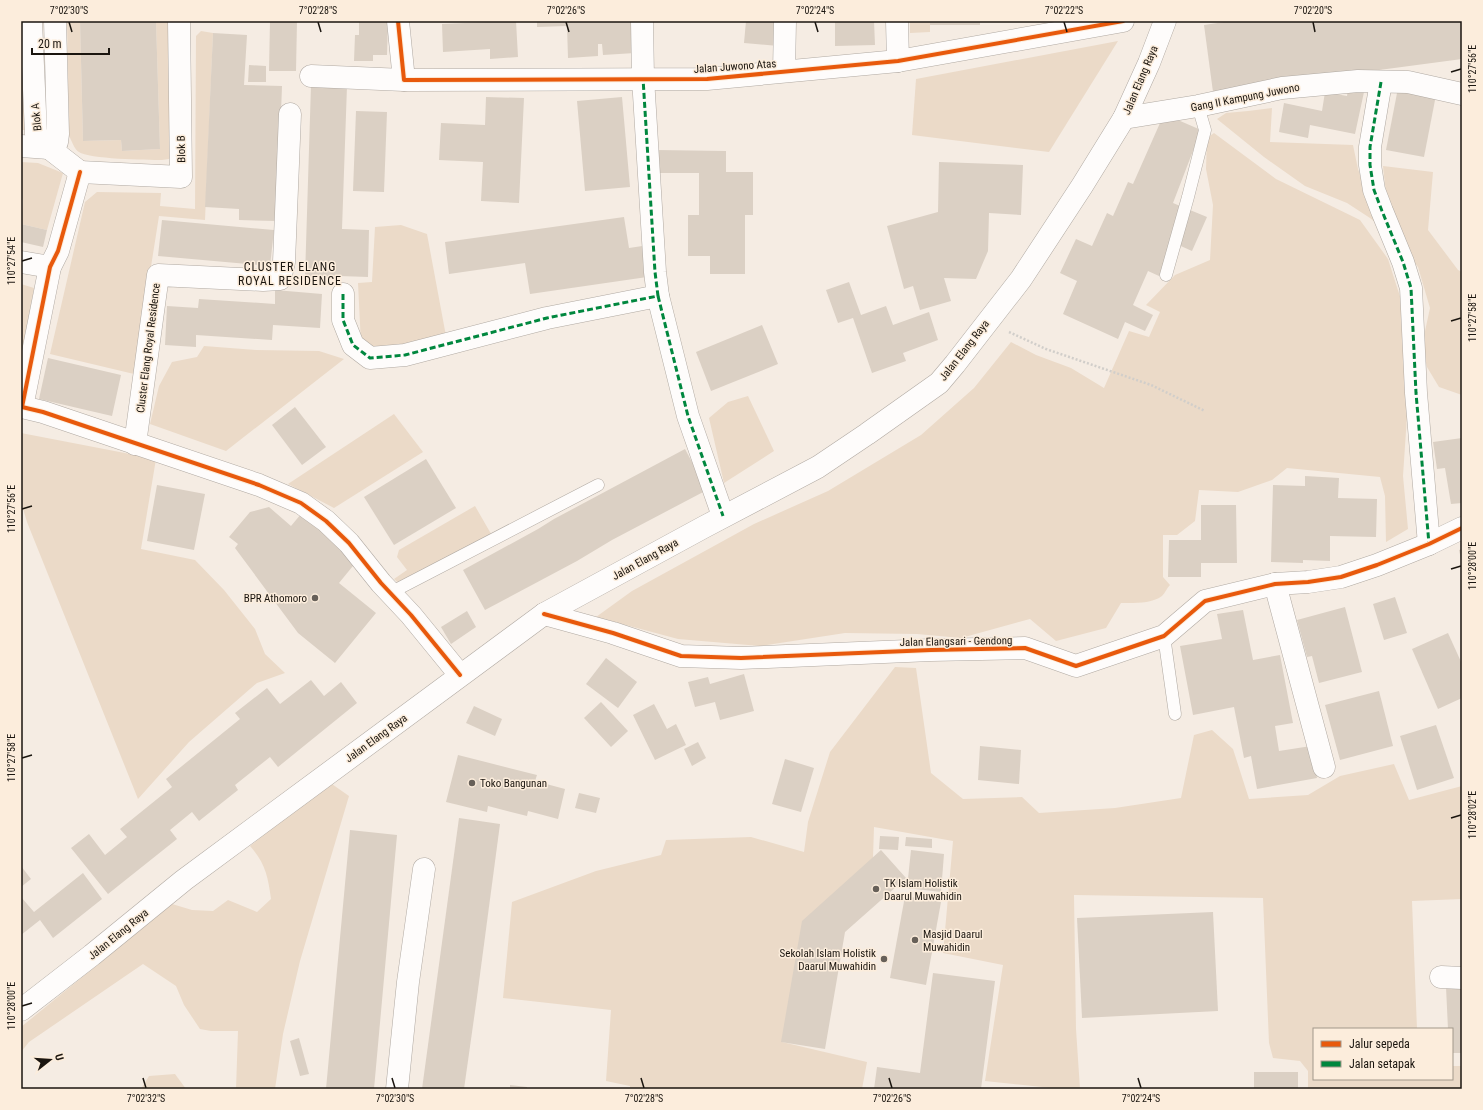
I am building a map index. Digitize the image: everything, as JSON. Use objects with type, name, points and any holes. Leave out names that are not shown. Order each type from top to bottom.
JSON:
[{"type":"street","name":"Blok A","points":[[31,21],[36,134],[49,148],[57,142],[58,134],[55,21]]},
{"type":"street","name":"Blok B","points":[[80,172],[181,177],[178,21]]},
{"type":"street","points":[[311,76],[404,80],[398,21]]},
{"type":"street","points":[[642,21],[643,78],[655,272],[658,296],[688,416],[723,516]]},
{"type":"street","points":[[784,71],[785,21]]},
{"type":"street","points":[[897,21],[898,61]]},
{"type":"street","name":"Jalan Juwono Atas","points":[[404,80],[643,78],[707,79],[898,61],[1123,21]]},
{"type":"street","name":"Jalan Elang Raya","points":[[21,1010],[92,955],[184,880],[544,614],[723,516],[818,467],[938,383],[955,364],[1021,279],[1082,186],[1124,118],[1149,64],[1165,21]]},
{"type":"street","name":"Gang II Kampung Juwono","points":[[1124,118],[1198,106],[1282,88],[1358,81],[1408,82],[1462,94]]},
{"type":"street","points":[[1381,82],[1370,147],[1370,165],[1374,190],[1403,262],[1411,288],[1416,393],[1429,544]]},
{"type":"street","name":"Cluster Elang Royal Residence","points":[[135,444],[158,275],[263,280],[280,279],[284,262],[290,114]]},
{"type":"street","points":[[21,146],[49,148],[80,172],[58,251],[50,268],[22,407],[43,412],[259,485],[301,503],[326,521],[349,543],[460,675]]},
{"type":"street","points":[[21,262],[50,268]]},
{"type":"street","points":[[343,294],[343,320],[353,345],[370,358],[405,355],[547,318],[658,296]]},
{"type":"street","name":"Jalan Elangsari - Gendong","points":[[544,614],[613,633],[681,656],[742,658],[931,650],[1025,648],[1076,666],[1164,636],[1205,601],[1275,584],[1308,582],[1341,577],[1377,565],[1429,544],[1462,528]]},
{"type":"street","points":[[1275,584],[1324,767]]},
{"type":"street","points":[[397,1089],[408,982],[424,870]]},
{"type":"lane","points":[[1166,275],[1188,197],[1204,130],[1198,106]]},
{"type":"lane","points":[[390,593],[598,485]]},
{"type":"lane","points":[[1164,636],[1175,714]]},
{"type":"path","points":[[987,321],[1046,349],[1151,385],[1205,411]]},
{"type":"shaded area","points":[[21,21],[26,130],[21,130]]},
{"type":"shaded area","points":[[67,21],[80,21],[83,141],[121,140],[122,151],[160,149],[156,21],[169,21],[174,152],[169,159],[144,160],[105,158],[85,154],[76,149],[69,136]]},
{"type":"shaded area","points":[[910,21],[930,21],[930,32],[910,33]]},
{"type":"shaded area","points":[[201,31],[213,33],[205,220],[159,216],[134,374],[50,354],[85,202],[97,192],[161,193],[160,206],[195,209],[196,36]]},
{"type":"shaded area","points":[[1118,41],[1049,152],[912,135],[916,79]]},
{"type":"shaded area","points":[[1272,108],[1270,142],[1353,145],[1358,169],[1377,224],[1347,203],[1305,186],[1264,157],[1217,119],[1226,113]]},
{"type":"shaded area","points":[[1214,133],[1276,179],[1360,220],[1388,259],[1404,309],[1409,386],[1403,476],[1408,529],[1386,542],[1385,496],[1380,477],[1287,468],[1272,480],[1238,492],[1199,490],[1195,521],[1177,535],[1163,535],[1163,577],[1170,585],[1162,596],[1148,602],[1121,603],[1106,628],[1056,641],[1030,619],[961,638],[917,634],[845,633],[760,646],[678,639],[596,617],[632,591],[754,524],[828,491],[921,435],[974,388],[1011,342],[1036,355],[1071,368],[1104,388],[1129,331],[1149,337],[1160,312],[1146,305],[1175,275],[1210,260],[1213,205],[1206,169],[1207,138]]},
{"type":"shaded area","points":[[21,162],[38,163],[63,173],[47,230],[21,224],[23,201],[21,194]]},
{"type":"shaded area","points":[[1383,166],[1433,172],[1428,230],[1458,270],[1462,272],[1462,395],[1439,387],[1427,367],[1422,345],[1430,308],[1418,267],[1402,247],[1386,194]]},
{"type":"shaded area","points":[[401,225],[427,234],[446,336],[392,354],[361,344],[358,283],[372,282],[375,227]]},
{"type":"shaded area","points":[[21,284],[34,288],[23,359],[21,358]]},
{"type":"shaded area","points":[[204,346],[256,350],[319,351],[344,359],[226,451],[150,424],[159,386],[172,362],[197,357]]},
{"type":"shaded area","points":[[748,396],[774,451],[724,483],[709,418],[728,402]]},
{"type":"shaded area","points":[[394,414],[423,452],[334,508],[288,484]]},
{"type":"shaded area","points":[[21,433],[156,459],[141,549],[195,560],[224,590],[255,629],[265,654],[285,673],[257,683],[189,742],[138,799],[27,522],[21,502]]},
{"type":"shaded area","points":[[475,506],[494,539],[403,587],[394,579],[407,570],[397,557],[399,550]]},
{"type":"shaded area","points":[[895,667],[916,668],[931,773],[963,799],[1022,797],[1039,813],[1115,808],[1181,798],[1194,735],[1212,730],[1233,749],[1249,799],[1308,795],[1340,776],[1394,764],[1409,800],[1462,786],[1462,899],[1412,901],[1417,1028],[1313,1028],[1313,1080],[1453,1080],[1453,1066],[1462,1066],[1462,1089],[1308,1089],[1308,1071],[1300,1061],[1273,1058],[1269,1043],[1263,898],[1074,895],[1076,1029],[1080,1089],[1061,1089],[985,1081],[1003,965],[943,953],[953,841],[874,827],[873,858],[782,1042],[867,1062],[862,1089],[630,1089],[630,1086],[606,1081],[611,1010],[503,998],[512,902],[596,871],[661,855],[666,840],[751,837],[804,852],[808,822],[830,752]]},
{"type":"shaded area","points":[[329,782],[349,796],[300,961],[283,1034],[275,1089],[236,1089],[238,1031],[211,1031],[200,1029],[184,1005],[176,986],[143,964],[29,1042],[21,1052],[21,1027],[172,904],[192,910],[213,911],[228,900],[257,912],[271,899],[269,883],[265,870],[259,858],[250,846]]},
{"type":"shaded area","points":[[175,1074],[186,1089],[141,1089],[149,1076]]},
{"type":"building","points":[[80,21],[156,21],[160,149],[122,151],[121,140],[83,141]]},
{"type":"building","points":[[270,21],[297,21],[296,71],[269,71]]},
{"type":"building","points":[[359,21],[388,21],[387,55],[373,55],[373,61],[354,61],[355,35],[359,35]]},
{"type":"building","points":[[516,21],[518,57],[490,59],[490,49],[443,52],[442,24]]},
{"type":"building","points":[[537,21],[634,21],[635,53],[603,55],[602,44],[598,44],[598,56],[568,58],[567,26],[537,27]]},
{"type":"building","points":[[746,21],[780,21],[778,46],[744,43]]},
{"type":"building","points":[[835,21],[874,21],[875,45],[835,46]]},
{"type":"building","points":[[930,21],[980,21],[980,25],[930,25]]},
{"type":"building","points":[[1231,21],[1462,21],[1462,59],[1213,92],[1204,25]]},
{"type":"building","points":[[213,33],[247,35],[244,85],[282,86],[277,221],[239,220],[239,209],[205,207]]},
{"type":"building","points":[[249,65],[266,66],[266,82],[248,82]]},
{"type":"building","points":[[311,85],[347,86],[342,229],[369,230],[368,277],[305,277]]},
{"type":"building","points":[[1398,88],[1436,95],[1424,157],[1386,150]]},
{"type":"building","points":[[1348,89],[1364,92],[1355,134],[1310,125],[1308,138],[1279,132],[1284,103],[1322,111],[1325,92],[1347,96]]},
{"type":"building","points":[[486,97],[524,98],[519,203],[481,201],[483,162],[439,160],[441,123],[485,125]]},
{"type":"building","points":[[622,97],[630,187],[585,191],[577,101]]},
{"type":"building","points":[[356,111],[387,112],[384,192],[353,191]]},
{"type":"building","points":[[1164,114],[1201,130],[1173,203],[1207,217],[1192,251],[1174,243],[1159,276],[1148,271],[1133,305],[1153,315],[1145,331],[1125,322],[1118,339],[1063,314],[1077,281],[1060,273],[1076,239],[1092,246],[1107,213],[1113,216],[1128,182],[1133,184]]},
{"type":"building","points":[[656,150],[726,151],[726,172],[753,172],[753,215],[745,215],[745,274],[710,274],[710,256],[688,256],[688,215],[699,215],[699,173],[656,173]]},
{"type":"building","points":[[939,162],[1023,165],[1021,215],[989,213],[988,251],[976,279],[944,278],[951,301],[920,310],[913,286],[904,289],[887,226],[938,212]]},
{"type":"building","points":[[624,217],[629,248],[649,245],[654,276],[530,294],[525,263],[449,274],[445,242]]},
{"type":"building","points":[[162,220],[274,230],[270,266],[158,256]]},
{"type":"building","points":[[21,224],[47,230],[43,247],[21,242]]},
{"type":"building","points":[[849,282],[861,315],[886,306],[893,325],[929,312],[938,340],[903,353],[906,361],[872,373],[853,318],[838,323],[826,290]]},
{"type":"building","points":[[275,290],[322,294],[320,328],[273,325],[272,340],[196,335],[196,347],[165,345],[167,306],[198,308],[199,299],[275,304]]},
{"type":"building","points":[[762,325],[778,364],[711,391],[696,352]]},
{"type":"building","points":[[48,358],[121,375],[112,416],[39,399]]},
{"type":"building","points":[[295,407],[326,447],[302,465],[272,425]]},
{"type":"building","points":[[1462,438],[1462,503],[1451,504],[1445,468],[1437,469],[1433,442]]},
{"type":"building","points":[[685,449],[707,490],[485,610],[463,570],[554,519]]},
{"type":"building","points":[[426,459],[456,508],[394,545],[364,497]]},
{"type":"building","points":[[1305,476],[1339,478],[1338,498],[1377,499],[1376,537],[1330,536],[1330,561],[1303,560],[1303,563],[1271,562],[1273,485],[1305,486]]},
{"type":"building","points":[[157,485],[205,494],[194,550],[147,541]]},
{"type":"building","points":[[1201,505],[1236,505],[1237,563],[1201,563],[1201,577],[1168,577],[1169,540],[1201,540]]},
{"type":"building","name":"BPR Athomoro","points":[[269,507],[291,526],[301,514],[357,561],[339,583],[376,613],[335,663],[298,633],[235,548],[238,544],[229,537],[250,512]]},
{"type":"building","points":[[1462,549],[1462,559],[1461,559],[1459,550]]},
{"type":"building","points":[[1395,597],[1407,633],[1384,640],[1373,604]]},
{"type":"building","points":[[1345,607],[1362,672],[1319,683],[1312,656],[1307,657],[1297,620]]},
{"type":"building","points":[[1243,610],[1253,660],[1280,655],[1293,723],[1275,726],[1279,751],[1311,746],[1317,778],[1257,789],[1251,756],[1244,758],[1234,707],[1193,715],[1180,646],[1222,639],[1217,614]]},
{"type":"building","points":[[467,611],[476,627],[451,644],[441,627]]},
{"type":"building","points":[[1448,633],[1462,664],[1462,698],[1438,709],[1412,649]]},
{"type":"building","points":[[606,658],[637,682],[618,708],[586,684]]},
{"type":"building","points":[[744,674],[754,711],[720,720],[715,702],[695,707],[688,682],[708,677],[710,684]]},
{"type":"building","points":[[311,680],[324,696],[341,682],[357,703],[278,767],[270,757],[235,785],[238,790],[199,821],[192,812],[170,830],[177,839],[108,894],[71,848],[89,834],[105,855],[127,837],[120,829],[172,787],[166,779],[240,719],[235,713],[267,688],[280,704]]},
{"type":"building","points":[[1379,691],[1393,746],[1340,760],[1325,705]]},
{"type":"building","points":[[601,702],[628,731],[611,747],[584,718]]},
{"type":"building","points":[[654,704],[667,729],[676,724],[686,745],[655,760],[633,715]]},
{"type":"building","points":[[474,706],[502,719],[495,736],[466,723]]},
{"type":"building","points":[[1436,725],[1454,778],[1417,790],[1400,736]]},
{"type":"building","points":[[698,742],[706,758],[692,766],[684,749]]},
{"type":"building","points":[[980,746],[1021,750],[1019,784],[978,780]]},
{"type":"building","points":[[458,755],[537,775],[535,781],[565,789],[558,819],[528,811],[527,816],[488,806],[487,812],[446,802]]},
{"type":"building","points":[[785,759],[814,768],[801,812],[772,804]]},
{"type":"building","points":[[579,793],[600,798],[596,813],[575,808]]},
{"type":"building","points":[[459,818],[500,824],[477,997],[464,1089],[422,1089]]},
{"type":"building","points":[[350,830],[397,835],[374,1089],[326,1089]]},
{"type":"building","points":[[880,836],[899,837],[898,850],[879,849]]},
{"type":"building","points":[[906,837],[932,839],[932,848],[905,846]]},
{"type":"building","points":[[881,850],[906,878],[845,932],[825,1049],[781,1042],[802,921]]},
{"type":"building","points":[[911,850],[944,854],[941,892],[907,888]]},
{"type":"building","points":[[21,866],[31,879],[21,887]]},
{"type":"building","points":[[83,873],[102,899],[53,938],[40,920],[21,935],[21,897],[34,912]]},
{"type":"building","name":"Masjid Daarul Muwahidin","points":[[905,896],[941,902],[926,985],[890,978]]},
{"type":"building","points":[[1213,912],[1218,1011],[1082,1018],[1077,918]]},
{"type":"building","points":[[933,973],[995,981],[981,1089],[874,1089],[877,1067],[920,1073]]},
{"type":"building","points":[[1446,987],[1462,987],[1462,1053],[1453,1053],[1453,1028],[1448,1028]]},
{"type":"building","points":[[299,1038],[309,1074],[300,1076],[290,1041]]},
{"type":"building","points":[[1254,1072],[1298,1072],[1298,1089],[1254,1089]]},
{"type":"building","points":[[510,1085],[527,1087],[527,1089],[510,1089]]},
{"type":"marked path","points":[[343,294],[343,320],[353,345],[370,358],[405,355],[547,318],[658,296],[655,272],[643,78]]},
{"type":"marked path","points":[[1381,82],[1370,147],[1370,165],[1374,190],[1403,262],[1411,288],[1416,393],[1429,544]]},
{"type":"marked path","points":[[658,296],[688,416],[723,516]]},
{"type":"cycle path","points":[[398,21],[404,80],[707,79],[898,61],[1123,21]]},
{"type":"cycle path","points":[[80,172],[58,251],[50,267],[22,407],[43,412],[259,485],[301,503],[326,521],[349,543],[381,583],[411,615],[460,675]]},
{"type":"cycle path","points":[[544,614],[613,633],[681,656],[741,658],[931,650],[1025,648],[1076,666],[1164,636],[1205,601],[1275,584],[1308,582],[1341,577],[1377,565],[1429,544],[1462,528]]},
{"type":"place","name":"BPR Athomoro","points":[[315,598]]},
{"type":"place","name":"Toko Bangunan","points":[[472,783]]},
{"type":"place","name":"TK Islam Holistik Daarul Muwahidin","points":[[876,889]]},
{"type":"place","name":"Masjid Daarul Muwahidin","points":[[915,940]]},
{"type":"place","name":"Sekolah Islam Holistik Daarul Muwahidin","points":[[884,959]]},
{"type":"district","name":"CLUSTER ELANG ROYAL RESIDENCE","points":[[290,274]]}]
